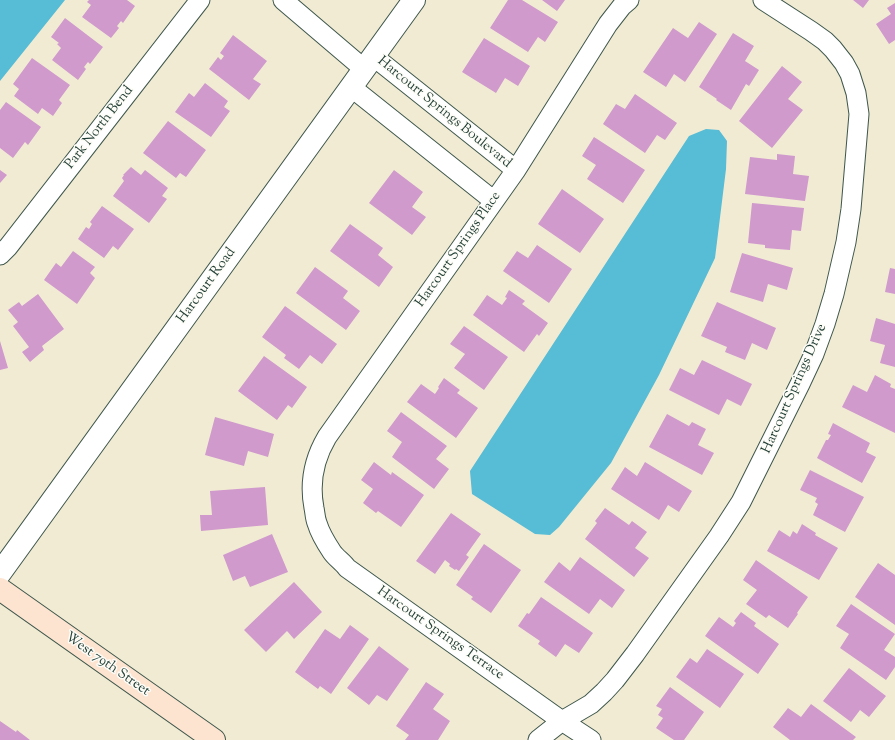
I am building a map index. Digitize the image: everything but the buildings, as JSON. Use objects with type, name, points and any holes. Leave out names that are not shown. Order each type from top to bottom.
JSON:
[{"type":"main road","name":"West 79th Street","points":[[0,589],[214,740]]},
{"type":"street","name":"Park North Bend","points":[[0,255],[8,247],[200,0]]},
{"type":"street","name":"Harcourt Springs Boulevard","points":[[282,0],[516,170]]},
{"type":"street","name":"Harcourt Road","points":[[0,572],[414,0]]},
{"type":"street","name":"Harcourt Springs Place","points":[[314,507],[312,500],[313,475],[316,459],[325,440],[516,170],[608,24],[622,6],[629,0]]},
{"type":"street","name":"Harcourt Springs Drive","points":[[538,740],[562,721],[591,704],[620,675],[719,536],[733,515],[752,481],[814,354],[825,324],[837,283],[846,242],[851,209],[858,114],[855,88],[850,74],[844,64],[825,41],[763,0]]},
{"type":"street","points":[[351,87],[494,201]]},
{"type":"street","name":"Harcourt Springs Terrace","points":[[314,507],[316,522],[325,540],[336,557],[342,561],[347,568],[591,740]]},
{"type":"water","points":[[0,0],[65,0],[0,81]]},
{"type":"water","points":[[706,129],[719,130],[727,141],[726,169],[715,258],[659,375],[611,463],[559,527],[550,535],[535,534],[472,494],[470,471],[689,136]]}]
